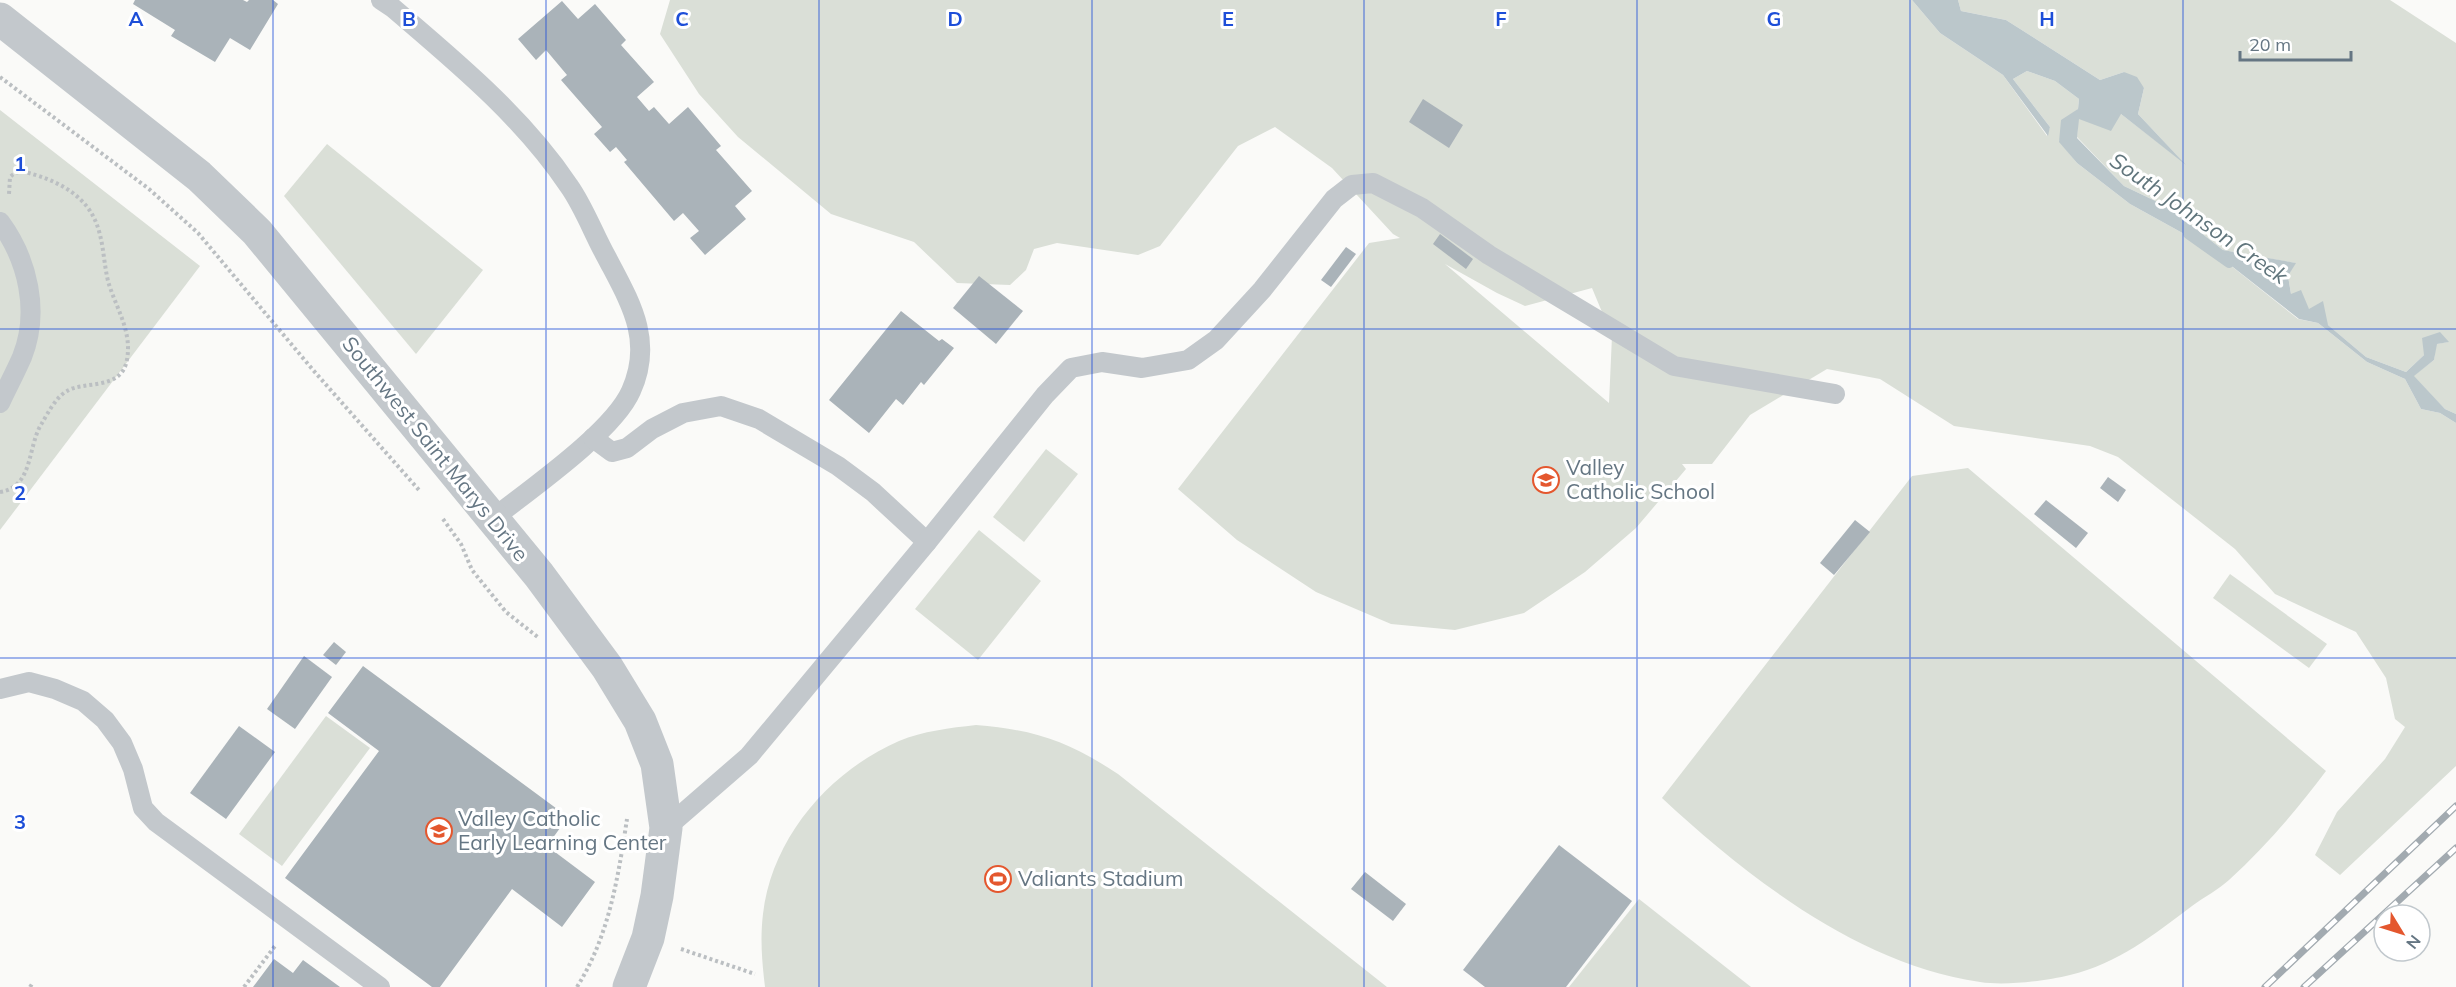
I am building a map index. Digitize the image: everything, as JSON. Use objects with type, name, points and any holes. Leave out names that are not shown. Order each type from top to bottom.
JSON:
[{"type":"street","name":"Southwest Saint Marys Drive","points":[[0,19],[198,176],[257,232],[492,520],[539,574],[607,667],[640,721],[657,764],[666,828],[657,896],[648,938],[629,987]]},
{"type":"lane","points":[[381,0],[482,85],[524,130],[570,186],[634,310],[640,341],[640,366],[631,392],[616,414],[593,438],[492,520]]},
{"type":"lane","points":[[666,828],[749,756],[927,542],[1045,395],[1071,368],[1102,362],[1142,368],[1188,360],[1216,340],[1263,290],[1334,199],[1352,185],[1373,183],[1422,208],[1489,255],[1674,366],[1836,394]]},
{"type":"lane","points":[[0,222],[11,237],[24,266],[31,308],[28,337],[22,356],[0,403]]},
{"type":"lane","points":[[593,438],[612,452],[627,448],[652,429],[683,413],[721,406],[759,419],[846,472],[873,492],[927,542]]},
{"type":"lane","points":[[0,689],[29,682],[56,689],[83,701],[105,720],[122,743],[133,769],[143,808],[156,822],[380,987]]},
{"type":"path","points":[[0,77],[149,189],[198,233],[313,370],[421,492]]},
{"type":"path","points":[[0,492],[9,491],[20,483],[29,464],[39,428],[67,390],[116,378],[125,365],[128,337],[108,281],[100,228],[87,207],[67,189],[24,171],[15,172],[10,177],[8,203]]},
{"type":"path","points":[[443,518],[461,544],[472,570],[506,612],[543,641]]},
{"type":"path","points":[[577,987],[606,925],[613,899],[627,816]]},
{"type":"path","points":[[244,987],[281,939]]},
{"type":"shaded area","points":[[670,0],[1912,0],[1940,33],[2003,75],[2047,136],[2050,127],[2013,79],[2027,71],[2055,81],[2079,99],[2078,109],[2059,141],[2077,163],[2130,204],[2206,246],[2298,319],[2318,323],[2367,362],[2405,379],[2421,409],[2440,413],[2456,423],[2456,766],[2340,875],[2315,855],[2337,812],[2385,759],[2405,727],[2395,719],[2386,678],[2356,632],[2275,594],[2235,549],[2118,457],[2090,446],[1954,426],[1880,379],[1827,369],[1750,415],[1712,464],[1682,464],[1686,469],[1636,528],[1585,572],[1524,613],[1455,630],[1391,624],[1316,592],[1237,540],[1178,489],[1369,243],[1400,238],[1393,234],[1332,168],[1275,127],[1238,146],[1160,246],[1138,255],[1057,243],[1034,249],[1026,270],[1010,285],[957,283],[914,242],[831,214],[738,137],[699,94],[660,34]],"holes":[[[1445,264],[1525,306],[1592,288],[1612,336],[1609,403]]]},
{"type":"shaded area","points":[[1912,0],[1958,0],[1961,11],[2006,20],[2100,80],[2124,72],[2137,77],[2144,88],[2138,114],[2186,165],[2121,114],[2111,131],[2079,119],[2077,138],[2124,186],[2168,207],[2223,250],[2296,263],[2288,276],[2291,294],[2301,290],[2309,309],[2323,301],[2328,325],[2366,357],[2406,372],[2424,355],[2422,338],[2440,332],[2449,342],[2437,344],[2434,360],[2414,376],[2445,409],[2456,414],[2456,423],[2440,413],[2421,409],[2405,379],[2367,362],[2318,323],[2299,319],[2206,246],[2130,204],[2077,163],[2059,142],[2061,120],[2078,109],[2079,99],[2055,81],[2027,71],[2013,79],[2050,127],[2048,136],[2003,75],[1940,33]]},
{"type":"shaded area","points":[[1958,0],[2390,0],[2456,43],[2456,414],[2445,409],[2413,376],[2434,360],[2436,344],[2448,342],[2440,333],[2424,355],[2406,372],[2366,357],[2291,294],[2288,276],[2295,263],[2223,250],[2168,207],[2124,186],[2077,137],[2078,119],[2121,114],[2182,161],[2138,114],[2144,88],[2124,72],[2100,80],[2006,20],[1961,11]]},
{"type":"shaded area","points":[[0,110],[200,266],[0,530]]},
{"type":"shaded area","points":[[327,144],[483,270],[416,354],[284,196]]},
{"type":"shaded area","points":[[1046,449],[1078,474],[1024,542],[993,517]]},
{"type":"shaded area","points":[[1968,468],[2326,771],[2268,841],[2220,887],[2120,956],[2087,970],[2049,979],[2013,983],[1980,982],[1935,972],[1892,957],[1849,937],[1808,914],[1769,887],[1731,858],[1662,798],[1912,476]]},
{"type":"shaded area","points":[[979,530],[1041,581],[978,660],[915,609]]},
{"type":"shaded area","points":[[2230,574],[2327,644],[2309,668],[2213,598]]},
{"type":"shaded area","points":[[326,716],[370,748],[282,866],[239,834]]},
{"type":"shaded area","name":"Valiants Stadium","points":[[976,725],[1016,730],[1050,739],[1083,753],[1118,774],[1387,987],[765,987],[762,932],[769,886],[778,859],[808,810],[850,770],[899,741],[927,732]]},
{"type":"shaded area","points":[[1639,899],[1751,987],[1569,987]]},
{"type":"building","points":[[135,0],[243,0],[247,2],[249,0],[273,0],[278,4],[250,50],[230,38],[215,62],[171,36],[175,30],[133,4]]},
{"type":"building","points":[[562,1],[578,19],[595,4],[626,40],[621,45],[654,82],[637,97],[649,111],[654,107],[669,124],[688,107],[721,146],[716,150],[752,191],[735,206],[746,219],[705,255],[690,238],[699,231],[683,213],[674,221],[624,162],[627,160],[616,147],[610,152],[594,134],[602,127],[561,80],[567,75],[546,50],[536,60],[518,39]]},
{"type":"building","points":[[1423,99],[1463,125],[1449,148],[1409,122]]},
{"type":"building","points":[[1440,234],[1473,259],[1466,269],[1433,244]]},
{"type":"building","points":[[1346,247],[1356,254],[1331,287],[1321,280]]},
{"type":"building","points":[[979,276],[1023,311],[996,344],[953,308]]},
{"type":"building","points":[[901,311],[939,341],[942,339],[954,348],[924,385],[921,382],[903,405],[896,399],[869,433],[829,400]]},
{"type":"building","points":[[2108,477],[2126,490],[2118,502],[2100,488]]},
{"type":"building","points":[[2046,500],[2088,533],[2076,548],[2034,514]]},
{"type":"building","points":[[1855,520],[1870,532],[1834,575],[1820,563]]},
{"type":"building","points":[[334,642],[346,652],[336,665],[323,655]]},
{"type":"building","points":[[304,656],[332,677],[295,729],[267,709]]},
{"type":"building","name":"Valley Catholic Early Learning Center","points":[[363,666],[568,817],[547,846],[595,882],[562,927],[512,889],[440,987],[432,987],[285,878],[379,751],[328,713]]},
{"type":"building","points":[[239,726],[275,752],[226,819],[190,793]]},
{"type":"building","points":[[1559,845],[1632,901],[1566,987],[1485,987],[1463,970]]},
{"type":"building","points":[[1365,872],[1406,904],[1393,921],[1351,889]]},
{"type":"building","points":[[274,959],[293,973],[303,960],[340,987],[253,987]]},
{"type":"waterway","name":"South Johnson Creek","points":[[2188,234],[2229,263]]},
{"type":"railway","points":[[2265,987],[2456,806]]},
{"type":"railway","points":[[2304,987],[2456,848]]},
{"type":"place","name":"Valley Catholic School","points":[[1546,480]]},
{"type":"place","name":"Valley Catholic Early Learning Center","points":[[439,831]]},
{"type":"place","name":"Valiants Stadium","points":[[998,879]]}]
